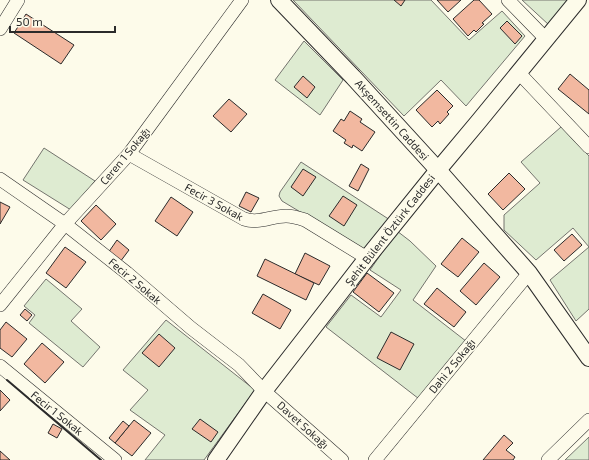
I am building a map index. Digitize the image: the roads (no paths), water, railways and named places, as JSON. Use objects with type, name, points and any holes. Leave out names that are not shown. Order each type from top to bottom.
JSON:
[{"type":"street","points":[[0,29],[18,0]]},
{"type":"street","name":"Ceren 1 Sokağı","points":[[0,305],[66,224],[129,154],[242,0]]},
{"type":"street","name":"Akşemsettin Caddesi","points":[[279,0],[353,77],[529,272],[589,358]]},
{"type":"street","points":[[508,0],[546,39]]},
{"type":"street","name":"Şehit Bülent Öztürk Caddesi","points":[[216,460],[264,391],[367,258],[438,170],[519,74],[575,3]]},
{"type":"street","points":[[519,74],[589,147]]},
{"type":"street","name":"Fecir 3 Sokak","points":[[129,154],[244,219],[252,222],[286,216],[305,220],[367,258]]},
{"type":"street","name":"Fecir 2 Sokak","points":[[0,179],[66,224],[127,273],[191,328],[239,365],[264,391]]},
{"type":"street","name":"Dahi 2 Sokağı","points":[[375,460],[529,272]]},
{"type":"street","name":"Fecir 1 Sokak","points":[[0,366],[115,460]]},
{"type":"street","name":"Davet Sokağı","points":[[264,391],[342,460]]},
{"type":"street","points":[[548,460],[589,420]]}]
